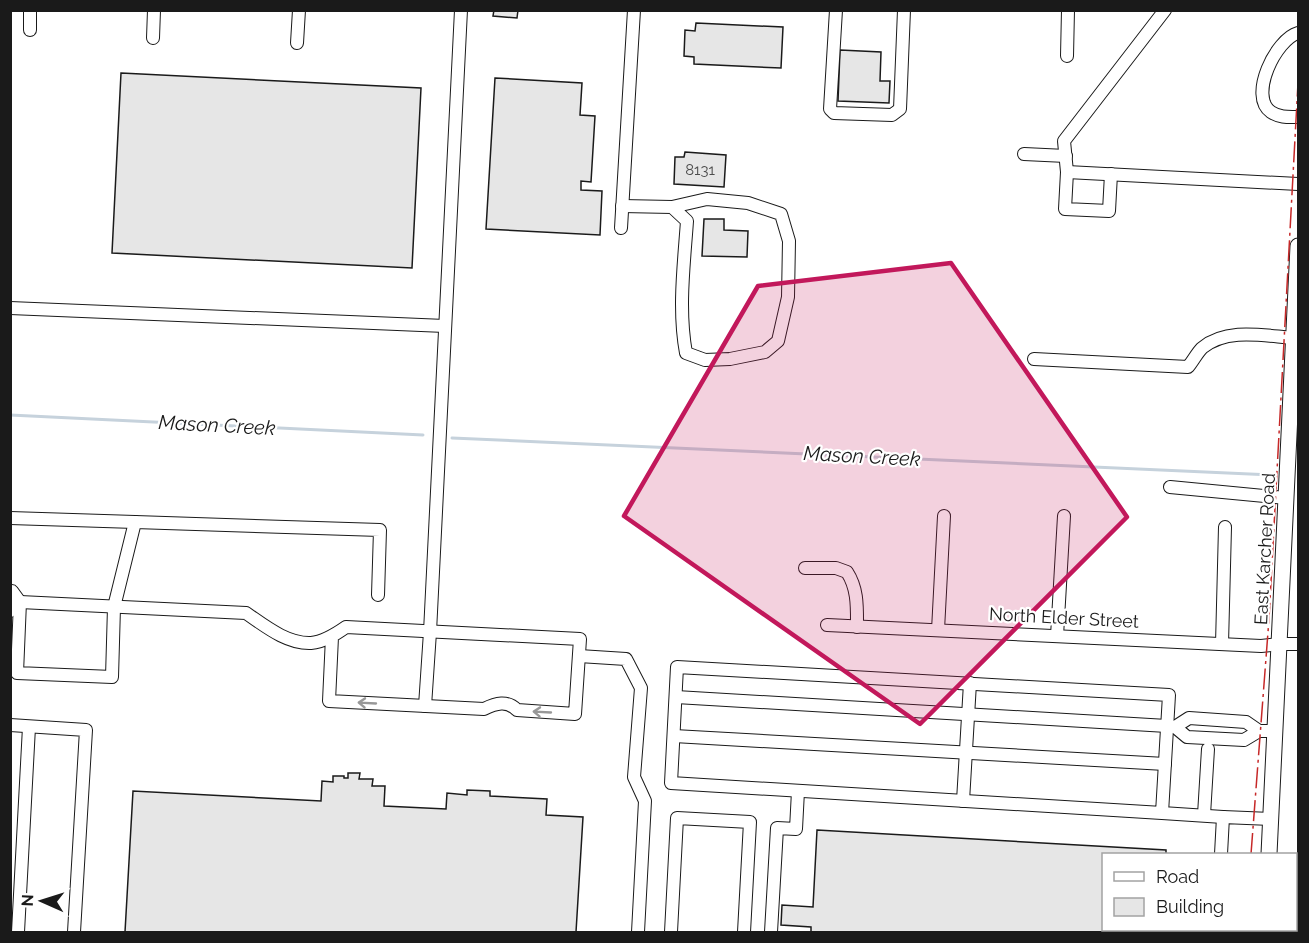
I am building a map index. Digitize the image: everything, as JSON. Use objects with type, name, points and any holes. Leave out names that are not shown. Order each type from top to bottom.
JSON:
[{"type":"main road","name":"East Karcher Road","points":[[1269,853],[1299,246]]},
{"type":"street","points":[[30,10],[30,30]]},
{"type":"street","points":[[153,38],[154,10]]},
{"type":"street","points":[[297,43],[299,10]]},
{"type":"street","points":[[425,706],[461,10]]},
{"type":"street","points":[[621,228],[634,10]]},
{"type":"street","points":[[836,10],[830,110],[834,113],[892,115],[900,109],[904,10]]},
{"type":"street","points":[[1066,56],[1068,10]]},
{"type":"street","points":[[1111,174],[1109,211],[1065,209],[1067,172],[1064,141],[1165,10]]},
{"type":"street","points":[[1299,33],[1293,35],[1271,61],[1266,75],[1263,103],[1269,111],[1280,117],[1299,117]]},
{"type":"street","points":[[1024,154],[1066,156]]},
{"type":"street","points":[[1067,172],[1299,184]]},
{"type":"street","points":[[622,206],[672,207],[707,199],[748,203],[781,214],[789,241],[788,297],[778,341],[765,352],[730,359],[705,360],[686,353],[682,331],[687,220],[672,207]]},
{"type":"street","points":[[10,308],[445,326]]},
{"type":"street","points":[[1034,359],[1188,368],[1202,349],[1217,339],[1234,335],[1294,338]]},
{"type":"street","points":[[1170,487],[1286,498]]},
{"type":"street","points":[[938,630],[944,516]]},
{"type":"street","points":[[1057,636],[1064,516]]},
{"type":"street","points":[[10,518],[380,530],[378,595]]},
{"type":"street","points":[[10,591],[12,591],[15,606],[17,673],[112,677],[114,608],[135,522]]},
{"type":"street","points":[[1222,644],[1226,527]]},
{"type":"street","points":[[806,568],[836,568],[847,572],[856,592],[857,627]]},
{"type":"street","points":[[15,606],[246,613],[269,629],[291,640],[331,643]]},
{"type":"street","name":"North Elder Street","points":[[827,625],[1261,646],[1299,644]]},
{"type":"street","points":[[346,627],[430,632],[580,639],[575,714],[517,710],[511,704],[497,703],[484,709],[329,701],[331,643],[346,627]]},
{"type":"street","points":[[579,656],[626,659],[641,688],[634,777],[645,801],[638,933]]},
{"type":"street","points":[[1162,813],[1165,764],[1171,727],[1169,695],[677,667],[671,783],[1204,816],[1271,819]]},
{"type":"street","points":[[963,801],[970,683]]},
{"type":"street","points":[[676,697],[1171,727],[1187,737],[1245,740],[1259,730]]},
{"type":"street","points":[[1171,727],[1189,718],[1246,722],[1259,730],[1275,731]]},
{"type":"street","points":[[10,725],[86,730],[74,933]]},
{"type":"street","points":[[18,933],[29,727]]},
{"type":"street","points":[[674,736],[1165,764]]},
{"type":"street","points":[[1204,816],[1208,749]]},
{"type":"street","points":[[771,933],[777,828],[796,829],[798,791]]},
{"type":"street","points":[[1221,853],[1223,817]]},
{"type":"street","points":[[671,933],[677,818],[750,822],[744,933]]},
{"type":"highlighted area","points":[[951,263],[1127,517],[920,724],[624,516],[758,286]]},
{"type":"building","points":[[494,10],[518,10],[517,18],[493,16]]},
{"type":"building","points":[[696,23],[783,27],[781,68],[694,64],[694,57],[684,56],[685,30],[695,31]]},
{"type":"building","points":[[840,50],[881,52],[880,81],[890,81],[889,103],[838,101]]},
{"type":"building","points":[[121,73],[421,88],[412,268],[112,253]]},
{"type":"building","points":[[495,78],[582,83],[580,115],[595,116],[591,182],[581,181],[581,190],[602,191],[600,235],[486,229]]},
{"type":"building","points":[[685,152],[726,155],[724,187],[674,184],[675,157],[684,157]]},
{"type":"building","points":[[704,219],[724,219],[724,230],[748,231],[747,257],[702,256]]},
{"type":"building","points":[[348,773],[360,773],[359,779],[373,779],[372,786],[385,786],[384,806],[446,809],[447,793],[467,795],[467,790],[490,791],[490,796],[547,799],[546,815],[583,817],[576,932],[125,932],[133,791],[321,801],[322,781],[333,782],[333,776],[348,778]]},
{"type":"building","points":[[817,830],[1166,850],[1166,853],[1102,853],[1102,931],[1161,932],[811,932],[811,927],[781,925],[782,905],[813,907]]},
{"type":"waterway","name":"Mason Creek","points":[[10,415],[423,435]]},
{"type":"waterway","name":"Mason Creek","points":[[452,438],[1272,475]]},
{"type":"power","points":[[1251,853],[1269,619],[1298,83]]}]
